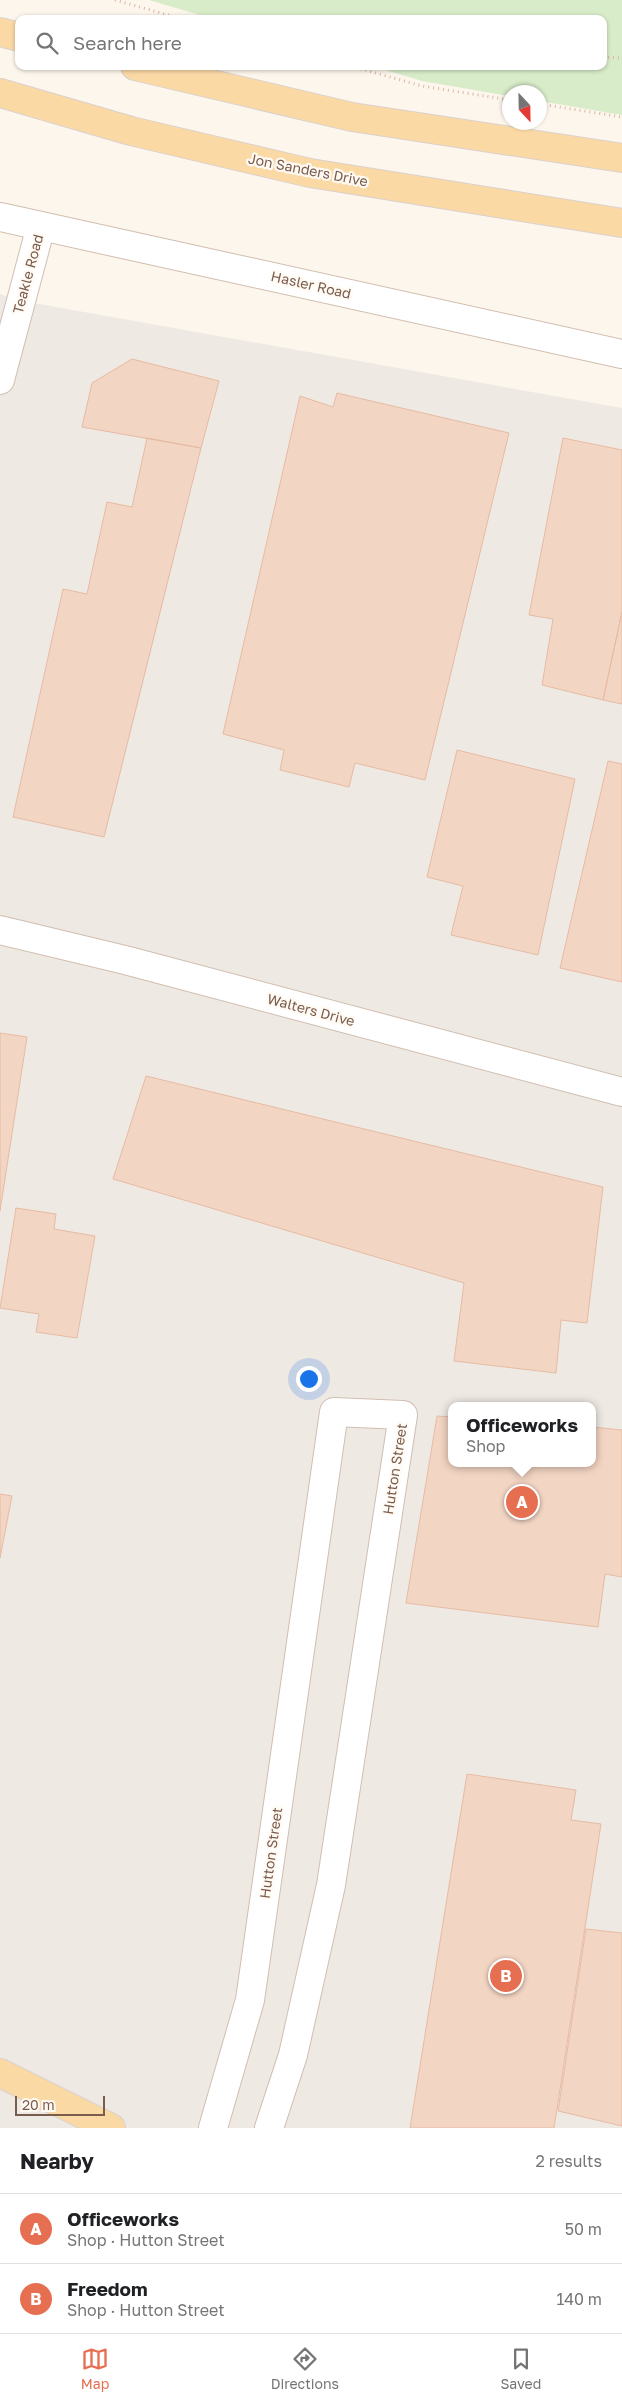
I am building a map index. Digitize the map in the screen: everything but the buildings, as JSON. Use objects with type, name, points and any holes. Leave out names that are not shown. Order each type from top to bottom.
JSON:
[{"type":"main road","points":[[0,32],[15,36]]},
{"type":"main road","points":[[152,70],[352,117],[622,158]]},
{"type":"main road","name":"Jon Sanders Drive","points":[[0,94],[131,131],[310,173],[622,223]]},
{"type":"main road","points":[[0,2073],[111,2128]]},
{"type":"street","name":"Hasler Road","points":[[0,217],[622,354]]},
{"type":"street","name":"Teakle Road","points":[[0,380],[41,226]]},
{"type":"street","name":"Walters Drive","points":[[0,930],[125,960],[622,1092]]},
{"type":"street","name":"Hutton Street","points":[[213,2128],[250,2000],[334,1412],[403,1414],[331,1885],[292,2054],[268,2128]]},
{"type":"path","points":[[115,0],[168,15]]},
{"type":"path","points":[[607,57],[622,58]]},
{"type":"path","points":[[365,70],[422,86],[502,99]]},
{"type":"path","points":[[547,105],[622,117]]},
{"type":"shaded area","points":[[0,294],[17,300],[622,408],[622,2128],[0,2128]]},
{"type":"green space","points":[[149,0],[622,0],[622,115],[547,102],[547,85],[502,85],[502,95],[422,81],[385,70],[607,70],[607,15],[200,15]]},
{"type":"place","name":"Officeworks","points":[[522,1502]]},
{"type":"place","name":"Freedom","points":[[506,1976]]}]
